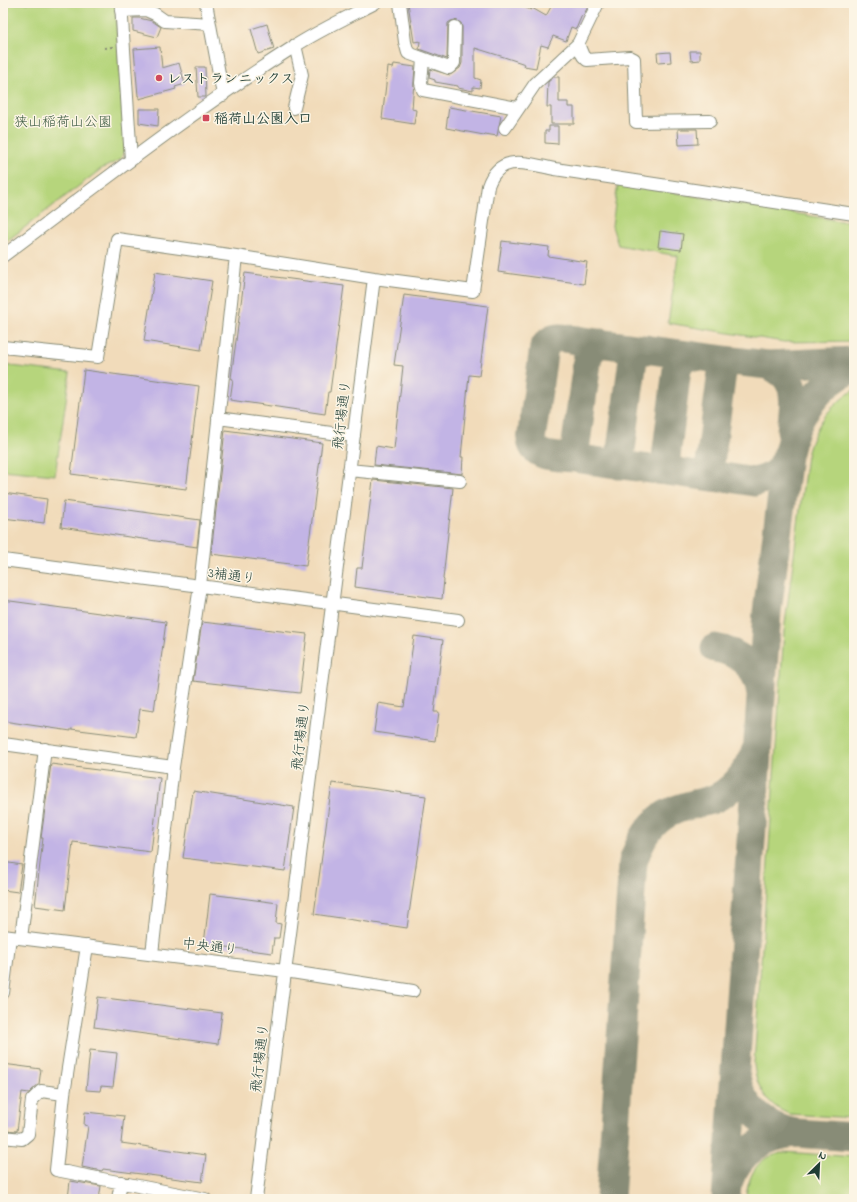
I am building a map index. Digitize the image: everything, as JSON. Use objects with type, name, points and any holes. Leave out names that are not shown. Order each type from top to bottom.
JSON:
[{"type":"street","points":[[206,3],[223,95]]},
{"type":"street","points":[[400,3],[405,42],[408,53],[449,68],[454,63],[455,26]]},
{"type":"street","points":[[505,128],[517,108],[535,84],[578,44],[598,3]]},
{"type":"street","points":[[3,256],[131,160],[223,95],[295,46],[369,4]]},
{"type":"street","points":[[131,160],[121,7],[146,10],[165,21],[210,24]]},
{"type":"street","points":[[578,44],[582,56],[587,60],[630,57],[634,59],[636,122],[710,121]]},
{"type":"street","points":[[294,108],[302,75],[295,46]]},
{"type":"street","points":[[423,59],[421,84],[423,90],[517,108]]},
{"type":"street","points":[[3,347],[98,357],[117,239],[374,278],[473,291],[488,186],[491,177],[496,171],[515,162],[854,214]]},
{"type":"street","points":[[152,954],[173,767],[200,586],[236,256]]},
{"type":"street","name":"飛行場通り","points":[[256,1199],[374,278]]},
{"type":"street","points":[[218,418],[354,436]]},
{"type":"street","points":[[350,470],[460,481]]},
{"type":"street","name":"3補通り","points":[[3,560],[458,620]]},
{"type":"street","points":[[3,744],[173,767]]},
{"type":"street","points":[[3,994],[11,937],[45,749]]},
{"type":"street","name":"中央通り","points":[[11,937],[285,971],[413,991]]},
{"type":"street","points":[[87,946],[64,1094],[56,1170],[205,1199]]},
{"type":"street","points":[[3,1137],[22,1139],[28,1134],[32,1100],[41,1091],[64,1094]]},
{"type":"street","points":[[118,1199],[120,1182]]},
{"type":"path","points":[[104,48],[115,47]]},
{"type":"green space","name":"狭山稲荷山公園","points":[[3,3],[115,3],[125,150],[120,160],[101,169],[3,244]]},
{"type":"green space","points":[[618,183],[840,221],[854,221],[854,341],[784,342],[668,323],[678,256],[618,245],[612,226]]},
{"type":"green space","points":[[3,365],[70,373],[55,475],[3,470]]},
{"type":"green space","points":[[854,390],[854,1118],[789,1114],[781,1110],[769,1100],[760,1088],[754,1064],[784,632],[807,456],[818,427],[824,418],[837,403]]},
{"type":"green space","points":[[784,1152],[854,1157],[854,1199],[746,1199],[749,1181],[759,1164],[769,1157]]},
{"type":"building","points":[[408,3],[514,3],[531,10],[532,8],[546,16],[553,3],[585,3],[589,5],[583,16],[582,15],[576,29],[571,27],[566,41],[553,36],[548,47],[541,45],[536,68],[524,66],[525,64],[475,48],[475,78],[481,80],[480,88],[473,87],[473,91],[458,88],[458,86],[435,82],[435,80],[429,78],[430,69],[450,75],[460,68],[462,63],[461,23],[455,20],[448,23],[447,59],[419,49],[420,41],[414,42]]},
{"type":"building","points":[[133,18],[152,21],[161,27],[157,37],[133,31]]},
{"type":"building","points":[[267,24],[274,49],[258,54],[251,29]]},
{"type":"building","name":"レストランニックス","points":[[160,47],[162,68],[179,63],[185,84],[175,87],[176,89],[139,99],[134,49]]},
{"type":"building","points":[[690,51],[700,51],[700,60],[691,61]]},
{"type":"building","points":[[670,52],[671,62],[658,63],[657,53]]},
{"type":"building","points":[[394,64],[415,67],[412,109],[416,110],[414,124],[382,119],[388,67],[393,68]]},
{"type":"building","points":[[196,67],[205,67],[206,97],[198,97]]},
{"type":"building","points":[[554,77],[559,77],[559,102],[568,102],[568,107],[574,107],[574,124],[551,124],[551,107],[547,107],[548,82]]},
{"type":"building","points":[[449,107],[501,116],[497,136],[446,128]]},
{"type":"building","points":[[139,109],[159,109],[158,126],[139,123]]},
{"type":"building","points":[[549,126],[558,126],[558,144],[545,143],[545,131],[549,131]]},
{"type":"building","points":[[678,129],[697,129],[698,144],[679,145]]},
{"type":"building","points":[[660,231],[683,234],[681,250],[658,247]]},
{"type":"building","points":[[502,241],[549,247],[548,256],[587,262],[584,284],[498,272]]},
{"type":"building","points":[[155,272],[212,281],[201,350],[144,341]]},
{"type":"building","points":[[245,273],[344,286],[330,392],[328,392],[325,414],[230,400],[233,379],[231,378]]},
{"type":"building","points":[[404,295],[488,306],[479,376],[469,375],[461,457],[463,457],[462,474],[374,465],[376,446],[394,449],[403,366],[394,365]]},
{"type":"building","points":[[84,370],[199,386],[186,489],[71,474]]},
{"type":"building","points":[[225,430],[322,443],[306,566],[211,554]]},
{"type":"building","points":[[373,480],[453,488],[442,599],[355,587],[357,568],[362,568]]},
{"type":"building","points":[[3,493],[47,499],[44,523],[3,518]]},
{"type":"building","points":[[64,501],[200,520],[197,547],[61,527]]},
{"type":"building","points":[[3,600],[166,622],[154,711],[140,709],[136,737],[71,729],[71,731],[3,721]]},
{"type":"building","points":[[202,622],[307,634],[300,693],[193,681]]},
{"type":"building","points":[[414,636],[443,640],[434,712],[439,712],[435,741],[374,732],[378,703],[404,707]]},
{"type":"building","points":[[51,764],[160,778],[151,852],[73,842],[65,910],[35,906],[43,838],[41,838]]},
{"type":"building","points":[[332,783],[426,796],[407,928],[314,914]]},
{"type":"building","points":[[193,791],[294,807],[285,871],[183,858]]},
{"type":"building","points":[[3,862],[22,865],[18,892],[3,890]]},
{"type":"building","points":[[210,894],[278,903],[276,923],[281,924],[279,938],[274,938],[272,953],[204,944]]},
{"type":"building","points":[[98,997],[222,1013],[218,1044],[94,1027]]},
{"type":"building","points":[[90,1050],[117,1053],[113,1087],[101,1086],[100,1091],[86,1090]]},
{"type":"building","points":[[3,1064],[41,1069],[39,1084],[29,1093],[22,1092],[17,1131],[3,1130]]},
{"type":"building","points":[[85,1112],[124,1116],[121,1143],[206,1155],[202,1182],[103,1169],[102,1171],[82,1167],[88,1126],[84,1125]]},
{"type":"building","points":[[70,1181],[101,1186],[99,1199],[68,1199]]},
{"type":"taxiway","points":[[574,458],[542,454],[533,446],[531,440],[544,347],[551,340],[562,338],[733,361]]},
{"type":"taxiway","points":[[601,343],[595,346],[588,355],[574,458],[721,478]]},
{"type":"taxiway","points":[[619,465],[633,359],[636,354],[646,349]]},
{"type":"taxiway","points":[[690,355],[681,360],[677,369],[666,457],[668,466],[677,472],[690,474]]},
{"type":"taxiway","points":[[787,456],[784,463],[775,474],[754,482],[718,476],[712,472],[710,463],[722,372],[725,366],[733,361],[768,365],[854,361]]},
{"type":"taxiway","points":[[768,365],[779,370],[791,384],[794,401],[791,431]]},
{"type":"taxiway","points":[[726,1199],[767,612],[787,456],[796,428],[810,404],[829,383],[854,368]]},
{"type":"taxiway","points":[[715,648],[740,657],[752,669],[756,676],[761,694]]},
{"type":"taxiway","points":[[610,1199],[633,862],[642,840],[657,821],[663,816],[676,810],[718,797],[732,787],[744,774],[755,752]]},
{"type":"taxiway","points":[[736,1077],[744,1098],[749,1107],[757,1115],[774,1126],[796,1133]]},
{"type":"taxiway","points":[[728,1183],[738,1162],[754,1147],[774,1137],[796,1133],[854,1137]]},
{"type":"place","name":"レストランニックス","points":[[159,78]]},
{"type":"place","name":"稲荷山公園入口","points":[[206,118]]}]
